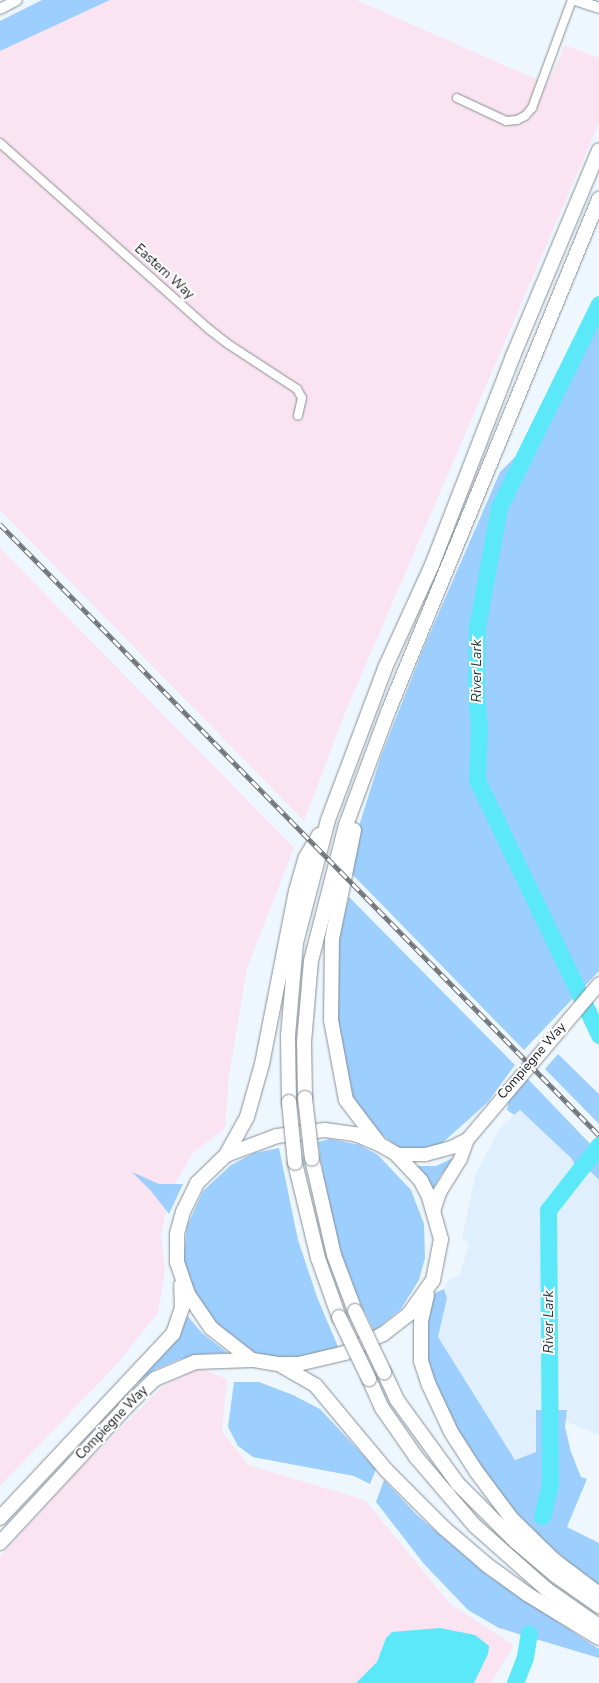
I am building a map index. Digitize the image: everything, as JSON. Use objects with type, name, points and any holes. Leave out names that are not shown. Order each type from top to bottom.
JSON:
[{"type":"highway","points":[[599,150],[513,356],[432,565],[385,668],[328,820],[296,943],[288,1036],[289,1102],[295,1163],[318,1258],[339,1317],[382,1408],[416,1457],[475,1526],[546,1589],[599,1626]]},
{"type":"highway","points":[[599,199],[391,705],[346,825],[311,961],[304,1042],[305,1098],[312,1158],[334,1255],[355,1311],[401,1406],[458,1484],[516,1542],[554,1575],[599,1606]]},
{"type":"highway","points":[[360,790],[332,939],[331,1020],[346,1100],[379,1144]]},
{"type":"highway","points":[[252,1360],[211,1328],[194,1306],[181,1279],[177,1250],[183,1212],[197,1183],[226,1154],[247,1117],[262,1064],[296,891],[306,857],[328,820]]},
{"type":"highway","points":[[226,1154],[277,1136],[325,1130],[355,1134],[379,1144],[396,1154],[421,1181],[433,1212],[441,1239],[440,1256],[423,1309],[419,1340],[421,1361],[442,1414],[476,1471],[512,1518],[554,1560],[599,1594]]},
{"type":"highway","name":"Compiegne Way","points":[[0,1518],[173,1334],[182,1308],[181,1279]]},
{"type":"highway","points":[[278,1364],[298,1364],[329,1358],[370,1341],[409,1314],[431,1284]]},
{"type":"highway","name":"Compiegne Way","points":[[0,1543],[129,1404],[156,1379],[195,1362],[252,1360],[278,1364]]},
{"type":"highway","points":[[278,1364],[293,1370],[316,1386],[386,1470],[444,1528],[482,1560],[528,1594],[599,1638]]},
{"type":"main road","name":"Compiegne Way","points":[[433,1212],[438,1192],[460,1158],[467,1139],[596,986]]},
{"type":"main road","name":"Compiegne Way","points":[[396,1154],[425,1154],[451,1147],[467,1139]]},
{"type":"street","points":[[0,9],[17,0]]},
{"type":"street","points":[[457,98],[506,121],[517,120],[525,116],[532,108],[572,0]]},
{"type":"street","points":[[575,0],[599,8]]},
{"type":"street","name":"Eastern Way","points":[[0,143],[222,339],[297,389],[302,398],[298,416]]},
{"type":"shaded area","points":[[42,0],[110,0],[0,51],[0,21]]},
{"type":"shaded area","points":[[110,0],[356,0],[547,84],[565,45],[599,58],[599,123],[345,713],[304,821],[0,510],[0,51]]},
{"type":"shaded area","points":[[591,310],[599,314],[599,971],[524,1050],[351,873],[358,829],[381,756],[424,647],[500,472],[519,453]]},
{"type":"shaded area","points":[[0,548],[294,848],[247,968],[229,1075],[225,1128],[193,1153],[171,1190],[161,1235],[165,1270],[158,1313],[117,1364],[0,1486]]},
{"type":"shaded area","points":[[349,897],[515,1065],[488,1102],[439,1146],[420,1151],[400,1148],[379,1133],[359,1111],[350,1092],[337,1015],[339,935]]},
{"type":"shaded area","points":[[558,1054],[599,1094],[599,1124],[545,1069]]},
{"type":"shaded area","points":[[526,1077],[599,1153],[599,1180],[591,1172],[580,1173],[571,1158],[520,1110],[514,1115],[507,1110],[510,1093]]},
{"type":"shaded area","points":[[520,1110],[571,1158],[580,1173],[591,1172],[599,1180],[599,1435],[565,1421],[567,1410],[536,1410],[536,1452],[515,1460],[438,1337],[447,1298],[444,1289],[449,1280],[460,1274],[469,1244],[462,1238],[476,1173],[500,1128]]},
{"type":"shaded area","points":[[330,1139],[360,1145],[378,1155],[411,1190],[424,1224],[425,1258],[419,1280],[401,1309],[374,1331],[352,1285],[333,1237],[318,1142]]},
{"type":"shaded area","points":[[279,1148],[298,1240],[317,1297],[339,1349],[304,1360],[256,1355],[200,1311],[183,1264],[187,1226],[203,1191],[231,1165],[254,1153]]},
{"type":"shaded area","points":[[455,1157],[441,1175],[431,1192],[415,1166],[436,1166]]},
{"type":"shaded area","points":[[132,1172],[159,1184],[183,1184],[169,1214],[151,1191]]},
{"type":"shaded area","points":[[444,1289],[447,1298],[438,1337],[515,1460],[536,1452],[536,1410],[567,1410],[565,1427],[571,1452],[581,1477],[587,1479],[567,1527],[599,1543],[599,1585],[567,1561],[521,1521],[457,1433],[433,1380],[424,1353],[428,1306],[435,1293]]},
{"type":"shaded area","points":[[184,1312],[202,1333],[228,1353],[204,1354],[180,1359],[156,1369],[134,1385],[171,1346]]},
{"type":"shaded area","points":[[200,1368],[227,1379],[222,1431],[248,1465],[365,1500],[450,1604],[514,1645],[491,1683],[0,1683],[0,1557],[77,1471],[162,1387]]},
{"type":"shaded area","points":[[234,1382],[259,1382],[293,1395],[320,1409],[376,1469],[370,1484],[354,1476],[253,1457],[238,1446],[228,1427]]},
{"type":"shaded area","points":[[384,1480],[417,1515],[487,1575],[599,1649],[599,1658],[499,1628],[468,1610],[424,1564],[376,1502]]},
{"type":"shaded area","points":[[440,1628],[475,1635],[489,1646],[488,1654],[474,1683],[356,1683],[377,1662],[386,1638],[392,1632]]},
{"type":"waterway","name":"River Lark","points":[[599,304],[499,507],[477,627],[476,693],[479,726],[477,780],[599,1035]]},
{"type":"waterway","name":"River Lark","points":[[542,1516],[550,1485],[548,1210],[599,1145]]},
{"type":"waterway","points":[[515,1683],[525,1657],[529,1633]]},
{"type":"railway","points":[[0,524],[599,1135]]}]
